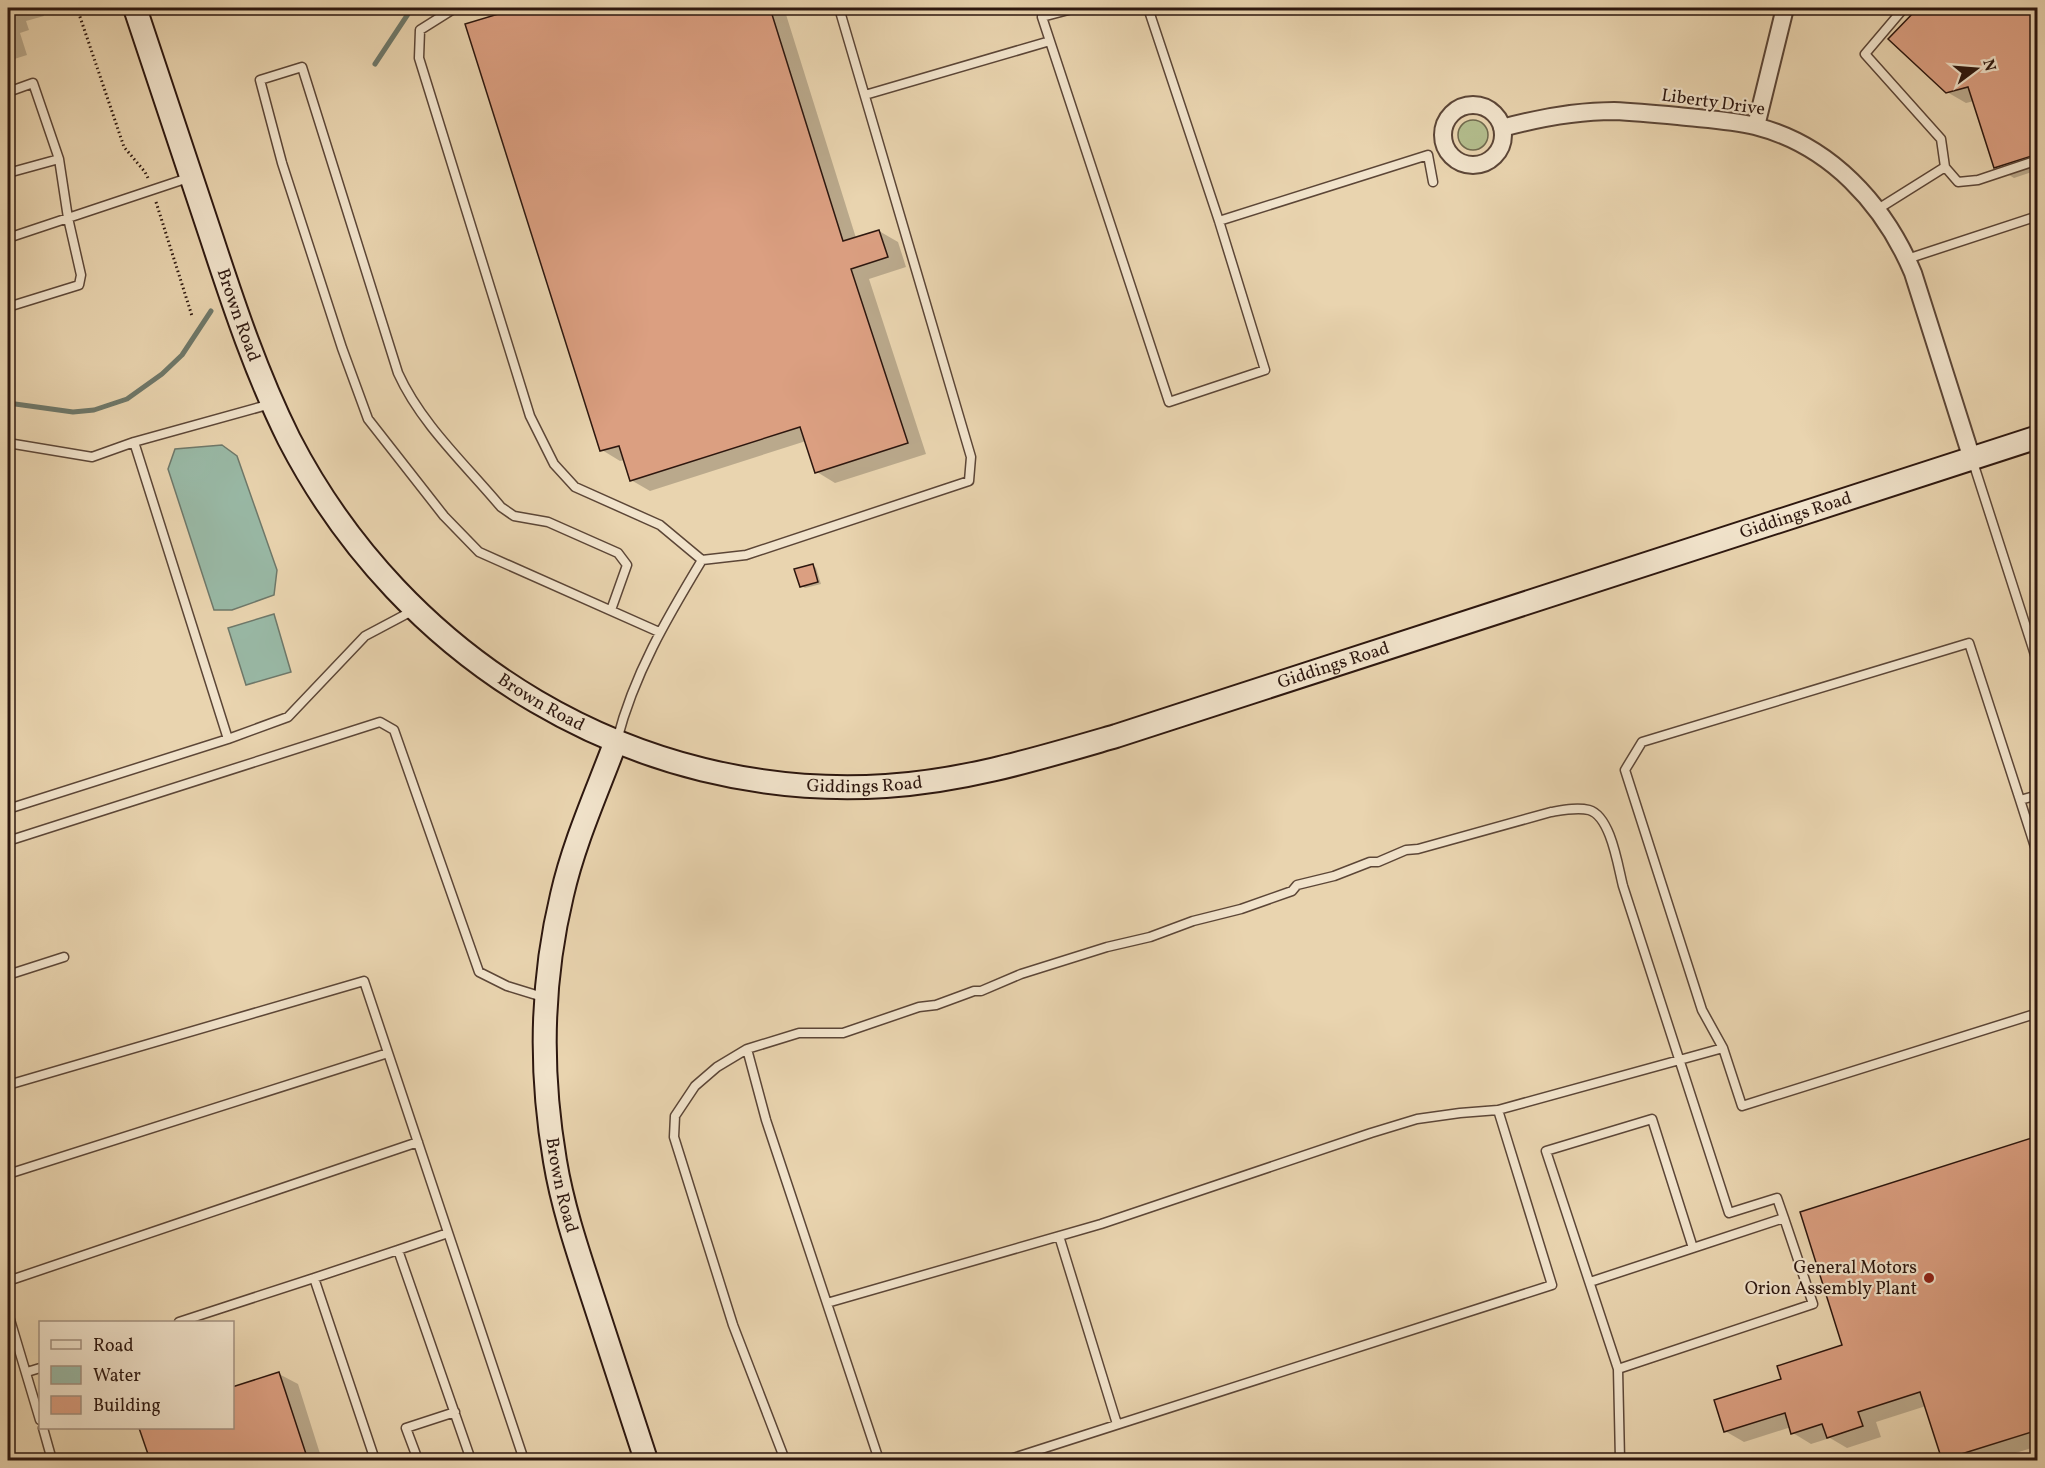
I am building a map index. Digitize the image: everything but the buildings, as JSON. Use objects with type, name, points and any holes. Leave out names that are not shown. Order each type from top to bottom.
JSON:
[{"type":"main road","name":"Brown Road","points":[[135,8],[240,322],[272,404],[300,459],[329,507],[364,554],[414,610],[475,662],[561,715],[616,741],[584,823],[567,877],[554,932],[546,998],[544,1044],[551,1136],[559,1181],[573,1237],[646,1461]]},
{"type":"main road","name":"Giddings Road","points":[[616,741],[644,752],[711,771],[797,785],[882,786],[926,783],[976,774],[1025,763],[1116,736],[2037,437]]},
{"type":"street","points":[[1756,126],[1785,8]]},
{"type":"street","name":"Liberty Drive","points":[[1502,128],[1570,113],[1613,111],[1720,120],[1756,126],[1796,141],[1825,159],[1852,181],[1878,209],[1894,233],[1907,260],[1972,459]]},
{"type":"lane","points":[[455,8],[420,30],[419,58],[530,416],[554,464],[576,487],[660,525],[702,560],[746,555],[969,481],[971,457],[839,8]]},
{"type":"lane","points":[[1076,8],[1042,17],[1170,402],[1265,370],[1219,221],[1148,8]]},
{"type":"lane","points":[[1904,8],[1864,54],[1941,139],[1945,167],[1958,182],[1978,180],[2037,160]]},
{"type":"lane","points":[[865,95],[1050,41]]},
{"type":"lane","points":[[611,610],[627,565],[618,553],[548,522],[514,516],[501,507],[438,434],[406,392],[398,373],[302,67],[260,80],[282,163],[342,348],[368,419],[444,516],[479,552],[659,632]]},
{"type":"lane","points":[[8,92],[33,83],[59,159],[68,218],[81,275],[80,285],[8,307]]},
{"type":"lane","points":[[1219,221],[1428,155],[1433,182]]},
{"type":"lane","points":[[8,172],[59,159]]},
{"type":"lane","points":[[1878,209],[1945,167]]},
{"type":"lane","points":[[8,238],[191,177]]},
{"type":"lane","points":[[1907,260],[2037,216]]},
{"type":"lane","points":[[8,442],[92,457],[134,442],[272,404]]},
{"type":"lane","points":[[134,442],[228,739]]},
{"type":"lane","points":[[1972,459],[2037,664]]},
{"type":"lane","points":[[616,741],[624,712],[659,632],[702,560]]},
{"type":"lane","points":[[8,809],[228,739],[288,717],[365,636],[414,610]]},
{"type":"lane","points":[[2037,856],[1968,643],[1642,742],[1625,770],[1702,1010],[1723,1048],[1742,1106],[2037,1013]]},
{"type":"lane","points":[[8,841],[380,722],[394,730],[479,972],[507,986],[546,998]]},
{"type":"lane","points":[[2020,800],[2037,795]]},
{"type":"lane","points":[[785,1461],[733,1325],[674,1137],[675,1116],[695,1086],[717,1067],[747,1049],[799,1033],[843,1033],[919,1007],[936,1005],[974,991],[981,991],[1021,974],[1107,947],[1150,937],[1192,921],[1241,909],[1292,891],[1297,885],[1334,876],[1407,850],[1418,849],[1551,812],[1571,809],[1590,810],[1599,817],[1608,831],[1623,886],[1729,1213],[1777,1198],[1813,1304],[1618,1369]]},
{"type":"lane","points":[[8,975],[64,957]]},
{"type":"lane","points":[[8,1085],[364,981],[524,1461]]},
{"type":"lane","points":[[827,1303],[1101,1224],[1417,1119],[1498,1110],[1723,1048]]},
{"type":"lane","points":[[747,1049],[766,1120],[879,1461]]},
{"type":"lane","points":[[8,1174],[388,1053]]},
{"type":"lane","points":[[1007,1461],[1552,1285],[1498,1110]]},
{"type":"lane","points":[[1620,1461],[1618,1369],[1546,1151],[1652,1119],[1693,1248]]},
{"type":"lane","points":[[8,1281],[418,1142]]},
{"type":"lane","points":[[1590,1282],[1784,1218]]},
{"type":"lane","points":[[185,1321],[447,1233]]},
{"type":"lane","points":[[1059,1236],[1117,1424]]},
{"type":"lane","points":[[398,1250],[471,1461]]},
{"type":"lane","points":[[314,1278],[375,1461]]},
{"type":"lane","points":[[8,1313],[39,1416]]},
{"type":"lane","points":[[27,1372],[39,1368]]},
{"type":"lane","points":[[418,1461],[406,1428],[455,1412]]},
{"type":"lane","points":[[43,1429],[52,1461]]},
{"type":"path","points":[[77,8],[124,147],[145,172],[152,190],[192,316]]},
{"type":"shaded area","points":[[1473,120],[1483,125],[1488,135],[1483,145],[1473,150],[1463,145],[1458,135],[1463,125]]},
{"type":"water","points":[[222,445],[237,456],[277,570],[274,595],[232,610],[214,610],[168,469],[175,449]]},
{"type":"water","points":[[274,614],[291,672],[246,685],[228,628]]},
{"type":"waterway","points":[[375,64],[412,8]]},
{"type":"waterway","points":[[8,403],[73,412],[94,410],[127,399],[162,374],[182,355],[211,311]]},
{"type":"place","name":"General Motors Orion Assembly Plant","points":[[1929,1278]]}]
